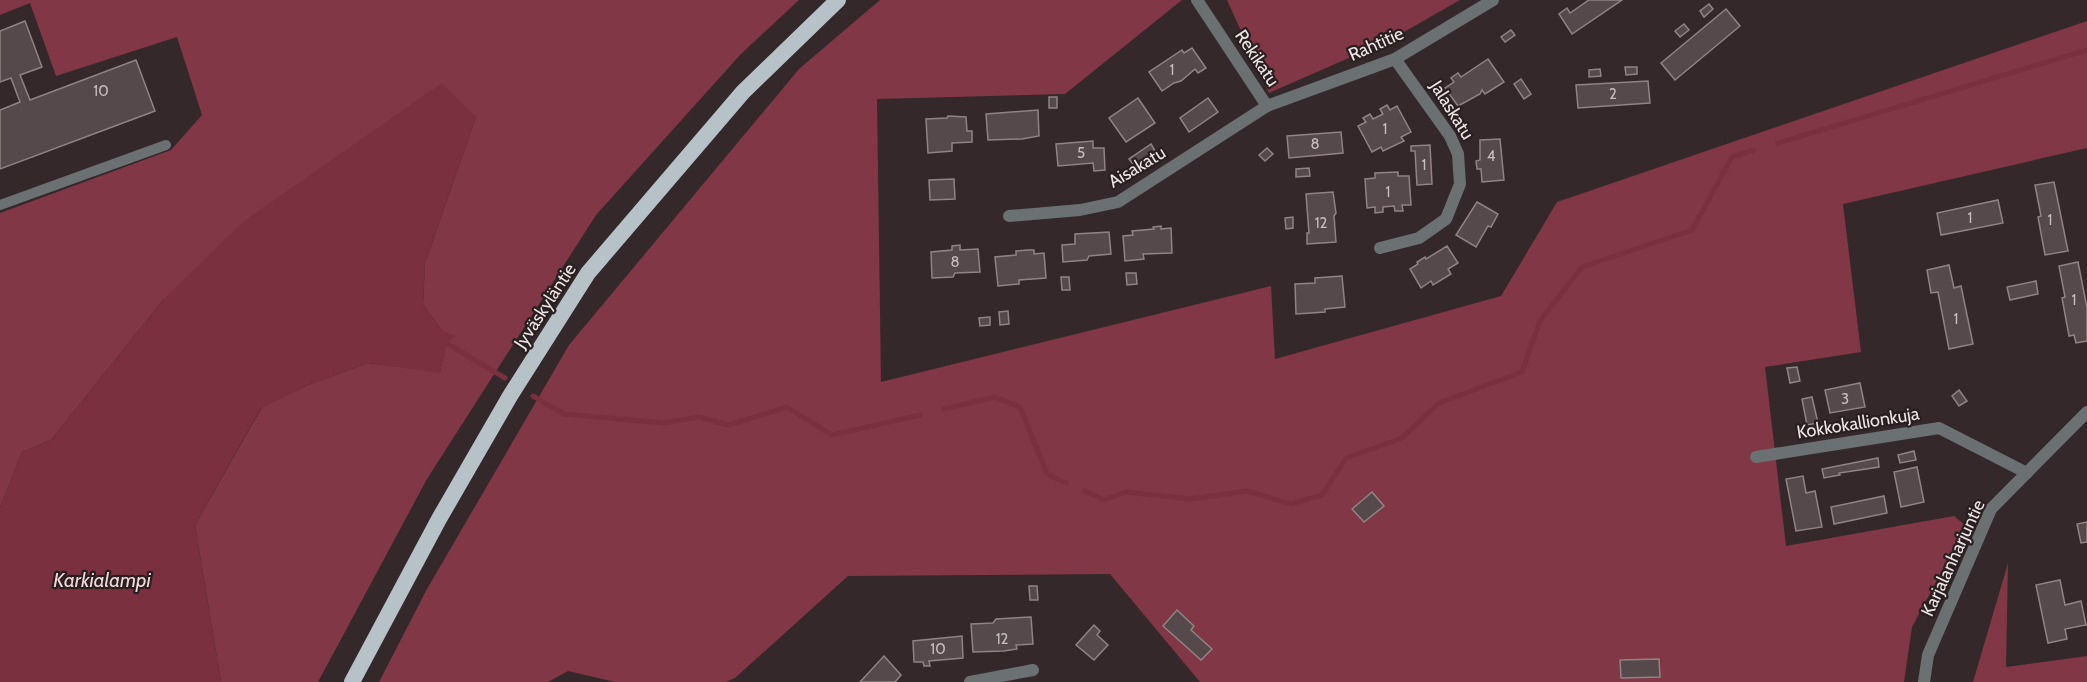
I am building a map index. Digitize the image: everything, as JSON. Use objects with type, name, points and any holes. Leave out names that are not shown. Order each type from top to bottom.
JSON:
[{"type":"highway","name":"Jyväskyläntie","points":[[352,682],[439,519],[504,406],[588,273],[743,92],[838,0]]},
{"type":"street","name":"Rekikatu","points":[[1197,0],[1267,106]]},
{"type":"street","name":"Rahtitie","points":[[1267,106],[1395,58],[1493,0]]},
{"type":"street","name":"Jalaskatu","points":[[1380,248],[1419,238],[1446,219],[1460,184],[1458,154],[1450,136],[1395,58]]},
{"type":"street","name":"Aisakatu","points":[[1009,216],[1080,210],[1118,202],[1267,106]]},
{"type":"street","name":"Karjalanharjuntie","points":[[1924,682],[1928,655],[1991,509],[2087,412]]},
{"type":"street","name":"Kokkokallionkuja","points":[[1756,457],[1939,428],[2027,473]]},
{"type":"street","points":[[970,682],[1033,670]]},
{"type":"lane","points":[[0,206],[166,145]]},
{"type":"shaded area","points":[[0,0],[799,0],[741,54],[596,215],[427,479],[318,682],[221,682],[195,525],[262,407],[308,385],[368,363],[440,372],[446,343],[442,331],[423,304],[425,263],[476,117],[163,300],[51,440],[22,452],[0,508],[0,213],[171,150],[202,115],[177,37],[56,76],[30,3],[0,15]]},
{"type":"shaded area","points":[[880,0],[1182,0],[1065,94],[877,99],[881,382],[1271,286],[1275,359],[1501,296],[1557,202],[2087,21],[2087,148],[1843,204],[1861,352],[1765,367],[1786,546],[1954,516],[1966,526],[1912,627],[1904,682],[1200,682],[1110,574],[848,576],[735,678],[726,682],[615,682],[568,671],[548,682],[379,682],[427,589],[569,345],[799,69]]},
{"type":"shaded area","points":[[1227,0],[1460,0],[1390,40],[1269,93]]},
{"type":"shaded area","points":[[2008,563],[2006,667],[2087,656],[2087,682],[1973,682]]},
{"type":"water","name":"Karkialampi","points":[[442,83],[476,117],[425,263],[423,304],[442,331],[456,336],[446,343],[440,373],[368,363],[308,385],[261,408],[195,525],[221,682],[0,682],[0,508],[22,452],[51,440],[163,300],[244,221]]},
{"type":"building","points":[[1589,0],[1622,0],[1572,34],[1559,14],[1567,8],[1570,13]]},
{"type":"building","points":[[1709,4],[1713,9],[1704,17],[1700,11]]},
{"type":"building","points":[[1726,9],[1740,26],[1675,80],[1661,63]]},
{"type":"building","points":[[25,21],[42,67],[20,75],[30,100],[136,60],[155,111],[0,169],[0,110],[20,102],[11,78],[0,82],[0,31]]},
{"type":"building","points":[[1684,24],[1689,30],[1680,37],[1675,31]]},
{"type":"building","points":[[1511,30],[1515,35],[1505,42],[1501,37]]},
{"type":"building","points":[[1192,48],[1206,68],[1198,73],[1195,69],[1181,81],[1162,91],[1149,72],[1182,50],[1184,53]]},
{"type":"building","points":[[1488,59],[1504,82],[1485,94],[1482,90],[1480,94],[1458,106],[1445,88],[1454,82],[1451,78],[1458,73],[1461,77]]},
{"type":"building","points":[[1625,67],[1637,67],[1637,74],[1626,75]]},
{"type":"building","points":[[1600,69],[1601,76],[1589,77],[1589,70]]},
{"type":"building","points":[[1521,79],[1531,94],[1524,99],[1514,84]]},
{"type":"building","points":[[1648,81],[1650,103],[1578,108],[1576,85]]},
{"type":"building","points":[[1049,97],[1057,97],[1057,108],[1049,108]]},
{"type":"building","points":[[1138,98],[1155,123],[1126,142],[1109,118]]},
{"type":"building","points":[[1208,98],[1218,112],[1189,132],[1180,118]]},
{"type":"building","points":[[1387,105],[1390,110],[1397,106],[1411,132],[1401,137],[1404,141],[1383,151],[1381,147],[1372,152],[1358,126],[1366,122],[1363,118],[1370,114],[1373,119],[1383,114],[1380,109]]},
{"type":"building","points":[[1038,110],[1039,136],[988,140],[986,114]]},
{"type":"building","points":[[948,116],[966,117],[967,131],[972,131],[972,142],[952,143],[952,151],[928,153],[926,119],[947,118]]},
{"type":"building","points":[[1341,132],[1343,153],[1289,158],[1287,136]]},
{"type":"building","points":[[1500,139],[1504,180],[1482,182],[1481,169],[1477,169],[1476,161],[1480,160],[1480,140]]},
{"type":"building","points":[[1093,141],[1093,148],[1104,148],[1105,170],[1094,171],[1093,163],[1058,166],[1056,144]]},
{"type":"building","points":[[1151,144],[1157,154],[1136,168],[1129,159]]},
{"type":"building","points":[[1430,145],[1432,184],[1417,185],[1415,151],[1411,151],[1411,146]]},
{"type":"building","points":[[1267,148],[1273,154],[1265,161],[1259,155]]},
{"type":"building","points":[[1309,168],[1310,176],[1296,177],[1296,169]]},
{"type":"building","points":[[1398,172],[1398,176],[1409,176],[1411,205],[1402,205],[1403,211],[1395,211],[1394,206],[1383,207],[1383,212],[1375,213],[1375,207],[1367,208],[1365,179],[1375,178],[1375,173]]},
{"type":"building","points":[[954,179],[955,199],[930,200],[929,180]]},
{"type":"building","points":[[2054,182],[2068,251],[2045,255],[2035,185]]},
{"type":"building","points":[[1333,192],[1336,242],[1307,244],[1307,233],[1309,233],[1306,194]]},
{"type":"building","points":[[1998,200],[2003,223],[1941,235],[1937,213]]},
{"type":"building","points":[[1477,202],[1498,214],[1476,247],[1456,235]]},
{"type":"building","points":[[1293,217],[1293,228],[1286,229],[1285,218]]},
{"type":"building","points":[[1161,226],[1161,229],[1171,228],[1172,253],[1143,254],[1144,259],[1125,261],[1123,236],[1133,235],[1132,231]]},
{"type":"building","points":[[1109,232],[1111,254],[1089,256],[1087,260],[1063,262],[1062,245],[1075,244],[1075,234]]},
{"type":"building","points":[[960,245],[960,250],[978,249],[980,272],[955,273],[953,277],[932,278],[931,252],[952,250],[952,246]]},
{"type":"building","points":[[1447,246],[1458,263],[1448,269],[1451,274],[1433,285],[1431,281],[1421,288],[1410,269],[1425,257],[1426,259]]},
{"type":"building","points":[[1034,250],[1034,254],[1044,253],[1046,278],[1019,280],[1019,284],[998,286],[995,257],[1016,255],[1016,251]]},
{"type":"building","points":[[2078,262],[2087,308],[2087,341],[2076,343],[2074,335],[2069,336],[2059,266]]},
{"type":"building","points":[[1949,265],[1954,288],[1961,286],[1973,344],[1949,349],[1938,292],[1931,293],[1927,270]]},
{"type":"building","points":[[1126,273],[1136,273],[1137,284],[1127,285]]},
{"type":"building","points":[[1342,276],[1345,307],[1325,309],[1325,312],[1296,314],[1295,284],[1315,283],[1315,278]]},
{"type":"building","points":[[1061,277],[1069,277],[1070,290],[1062,290]]},
{"type":"building","points":[[2036,281],[2038,294],[2010,300],[2007,287]]},
{"type":"building","points":[[1008,311],[1009,324],[1000,325],[999,312]]},
{"type":"building","points":[[990,317],[990,325],[980,326],[979,318]]},
{"type":"building","points":[[1797,367],[1800,381],[1790,383],[1787,368]]},
{"type":"building","points":[[1860,383],[1865,407],[1830,413],[1825,390]]},
{"type":"building","points":[[1959,390],[1967,401],[1959,406],[1952,396]]},
{"type":"building","points":[[1812,397],[1818,423],[1807,425],[1802,399]]},
{"type":"building","points":[[1914,451],[1916,460],[1900,463],[1898,455]]},
{"type":"building","points":[[1878,458],[1879,467],[1839,473],[1840,475],[1824,478],[1822,469]]},
{"type":"building","points":[[1917,467],[1924,502],[1901,507],[1894,472]]},
{"type":"building","points":[[1803,476],[1806,493],[1815,491],[1822,527],[1796,531],[1786,479]]},
{"type":"building","points":[[1372,492],[1384,506],[1364,522],[1352,509]]},
{"type":"building","points":[[1884,496],[1887,513],[1834,524],[1831,507]]},
{"type":"building","points":[[2087,522],[2087,542],[2081,543],[2077,524]]},
{"type":"building","points":[[2060,580],[2065,605],[2081,601],[2086,625],[2065,629],[2067,639],[2048,643],[2036,585]]},
{"type":"building","points":[[1029,586],[1037,586],[1038,600],[1030,600]]},
{"type":"building","points":[[1177,610],[1194,626],[1191,630],[1212,649],[1201,660],[1163,626]]},
{"type":"building","points":[[1031,617],[1033,644],[1016,645],[1017,649],[1004,651],[973,652],[971,624],[993,623],[996,619]]},
{"type":"building","points":[[1094,625],[1100,631],[1097,635],[1108,645],[1094,660],[1076,645]]},
{"type":"building","points":[[962,636],[963,658],[929,661],[930,666],[924,666],[923,662],[914,662],[913,641]]},
{"type":"building","points":[[884,656],[901,675],[895,682],[860,682]]},
{"type":"building","points":[[1659,659],[1660,677],[1621,678],[1620,660]]},
{"type":"waterway","points":[[1778,143],[2087,50]]},
{"type":"waterway","points":[[1085,491],[1104,500],[1126,492],[1191,499],[1247,491],[1291,504],[1322,495],[1346,458],[1402,438],[1439,403],[1522,372],[1540,321],[1582,267],[1692,230],[1732,157],[1754,150]]},
{"type":"waterway","points":[[446,343],[505,378]]},
{"type":"waterway","points":[[533,396],[564,414],[664,423],[699,417],[729,425],[787,407],[832,435],[920,415]]},
{"type":"waterway","points":[[944,409],[995,397],[1020,407],[1047,474],[1066,483]]}]
